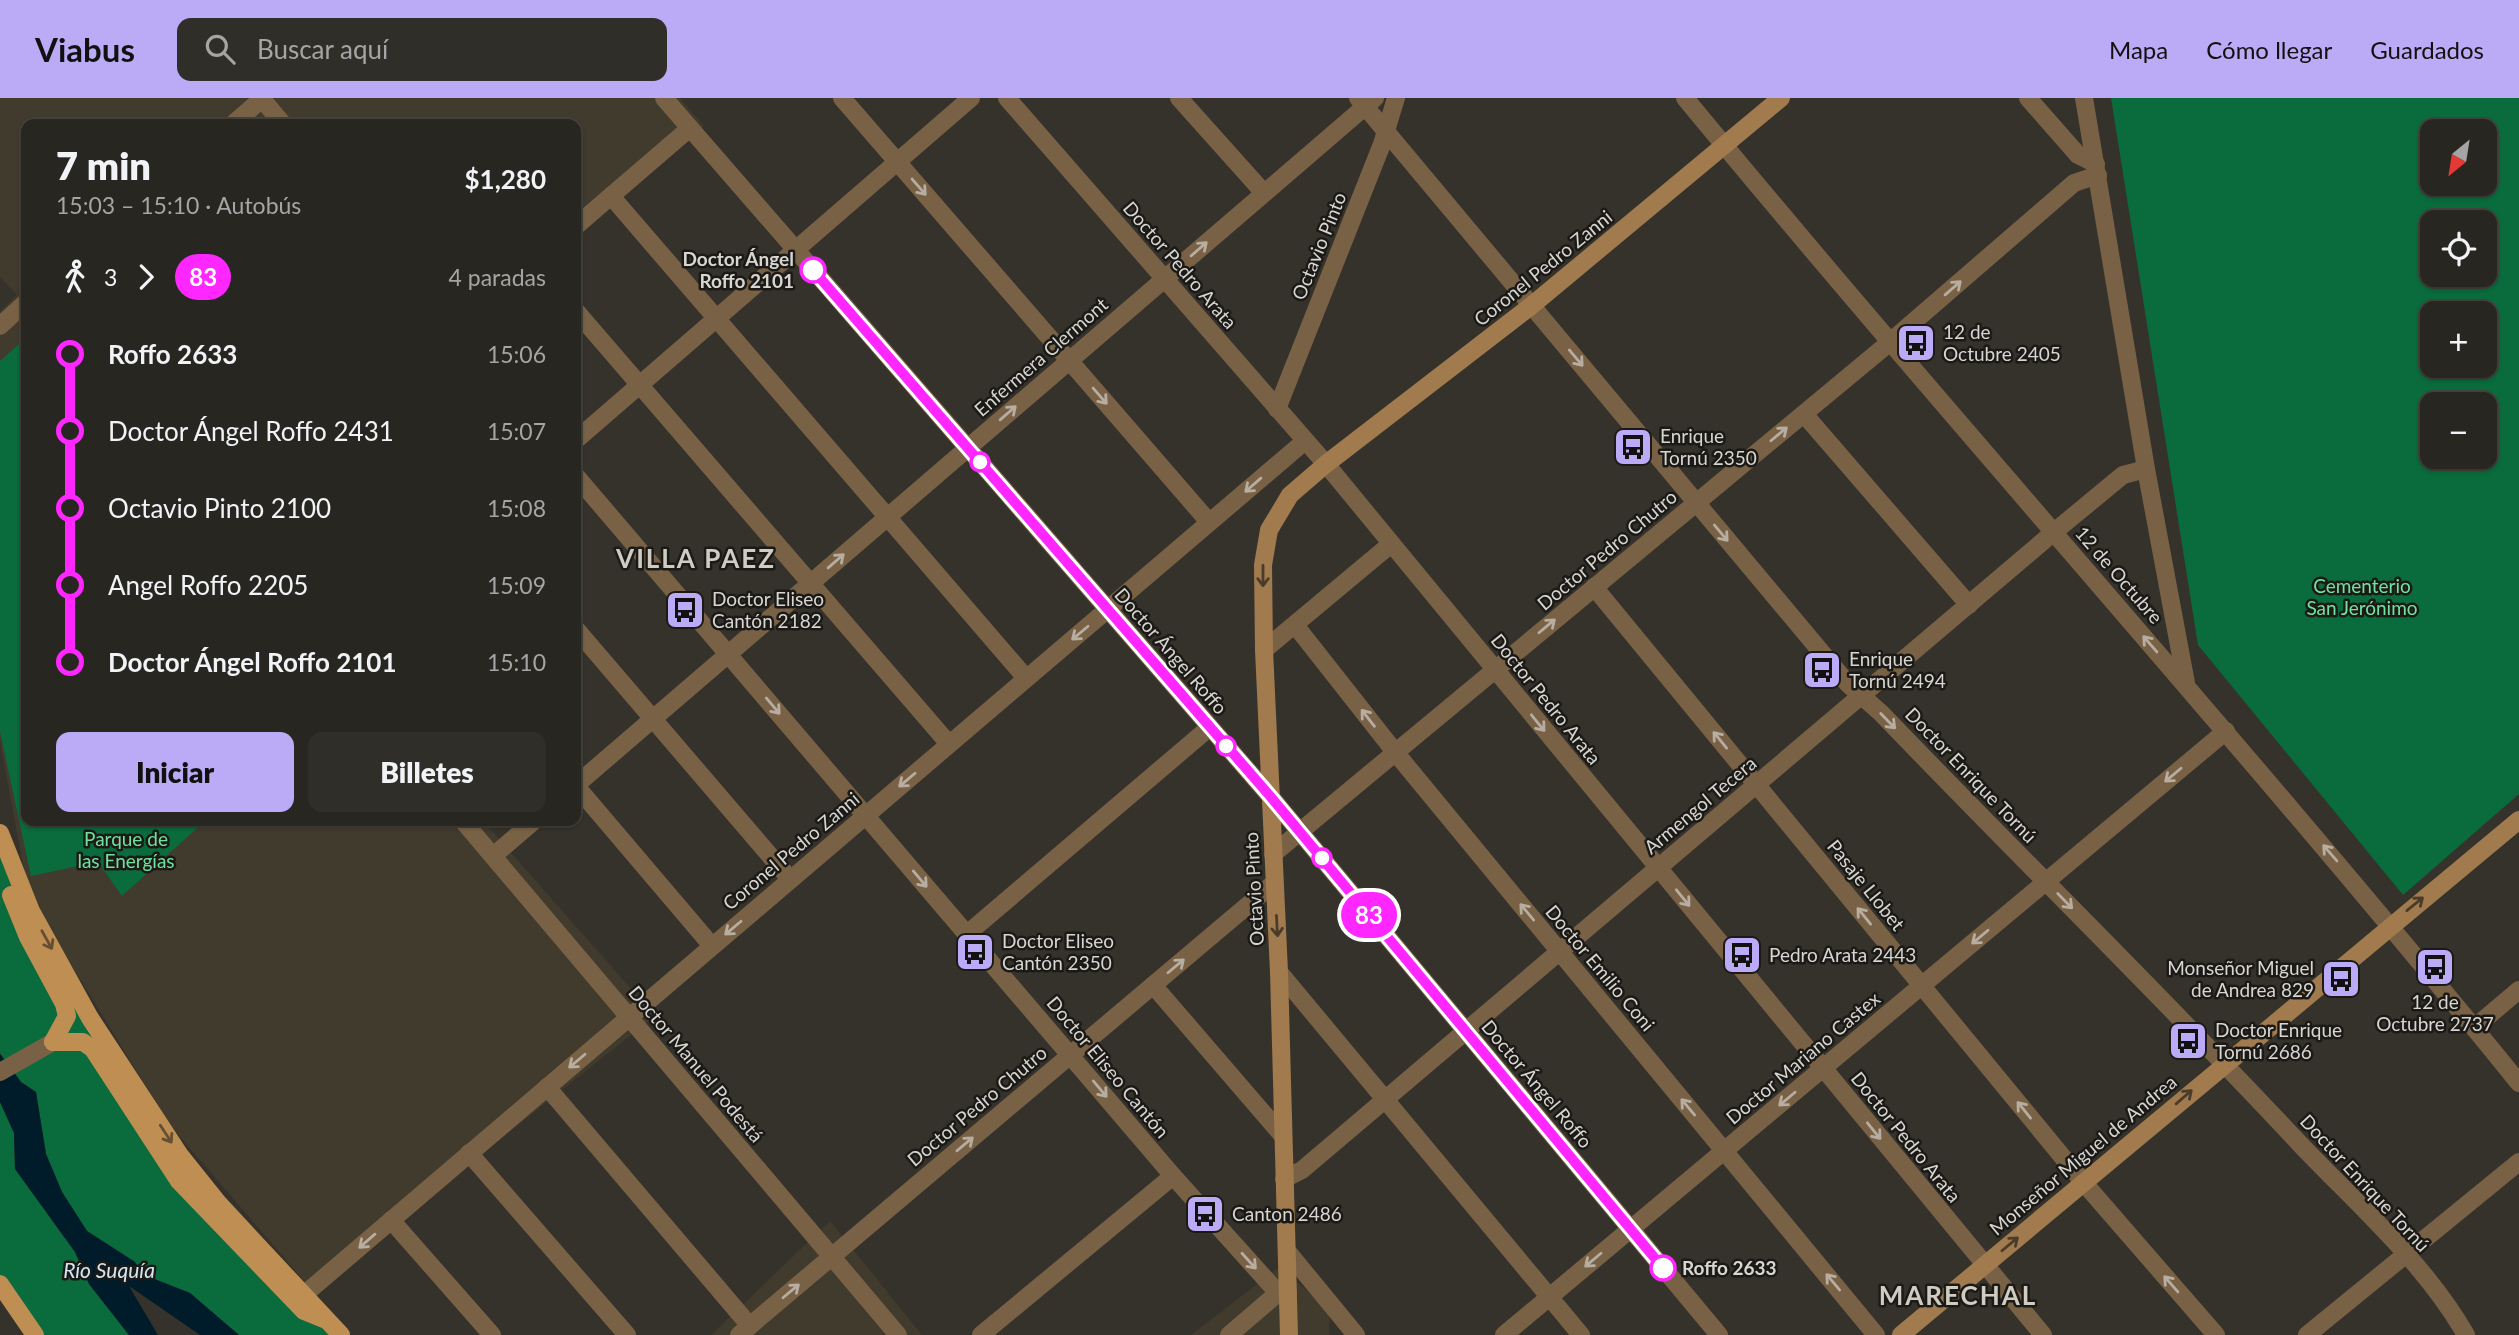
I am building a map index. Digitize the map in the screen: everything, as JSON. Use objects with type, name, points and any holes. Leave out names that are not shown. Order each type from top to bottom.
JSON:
[{"type":"main road","name":"Coronel Pedro Zanni","points":[[1326,464],[1531,306],[1781,98]]},
{"type":"main road","name":"Octavio Pinto","points":[[1289,1335],[1283,1293],[1286,1251],[1279,972],[1264,650],[1263,565],[1269,530],[1290,495],[1326,464]]},
{"type":"main road","name":"Monseñor Miguel de Andrea","points":[[1901,1335],[2390,924],[2519,820]]},
{"type":"main road","points":[[0,835],[10,891],[28,936],[64,1004],[66,1016],[58,1039],[83,1042],[93,1049],[179,1181],[303,1311],[335,1328]]},
{"type":"main road","points":[[0,835],[31,911],[90,1018],[179,1154],[219,1204],[306,1293],[335,1328]]},
{"type":"main road","points":[[0,1284],[35,1335]]},
{"type":"street","points":[[239,119],[262,98],[279,119]]},
{"type":"street","name":"Doctor Ángel Roffo","points":[[664,98],[1270,796],[1719,1335]]},
{"type":"street","points":[[842,98],[1209,522]]},
{"type":"street","points":[[581,436],[971,98]]},
{"type":"street","name":"Doctor Pedro Arata","points":[[1007,98],[1326,464],[2043,1335]]},
{"type":"street","points":[[1180,98],[1264,193]]},
{"type":"street","name":"Octavio Pinto","points":[[1277,409],[1386,132],[1396,98]]},
{"type":"street","name":"12 de Octubre","points":[[1685,98],[1889,343],[2390,924],[2519,1083]]},
{"type":"street","points":[[2028,98],[2078,155],[2097,169]]},
{"type":"street","points":[[2084,98],[2146,469],[2187,686]]},
{"type":"street","name":"Enfermera Clermont","points":[[581,781],[1264,193],[1366,101]]},
{"type":"street","name":"Doctor Enrique Tornú","points":[[1366,101],[1386,132],[1848,684],[2224,1063],[2404,1255],[2436,1292],[2466,1335]]},
{"type":"street","points":[[581,222],[690,128]]},
{"type":"street","name":"Doctor Pedro Chutro","points":[[1273,854],[1889,343],[2074,183],[2097,169]]},
{"type":"street","points":[[611,196],[1027,678]]},
{"type":"street","points":[[0,326],[21,307]]},
{"type":"street","points":[[581,317],[949,744]]},
{"type":"street","points":[[1804,414],[1969,605]]},
{"type":"street","name":"Coronel Pedro Zanni","points":[[306,1293],[1305,440]]},
{"type":"street","name":"Armengol Tecera","points":[[1284,1179],[1302,1170],[2123,475],[2146,469]]},
{"type":"street","name":"Doctor Eliseo Cantón","points":[[581,481],[1173,1176],[1283,1293]]},
{"type":"street","points":[[1264,650],[1391,544]]},
{"type":"street","name":"Pasaje Llobet","points":[[1594,587],[2084,1183],[2216,1335]]},
{"type":"street","name":"Doctor Emilio Coni","points":[[1295,625],[1395,752],[1876,1335]]},
{"type":"street","points":[[581,635],[790,879]]},
{"type":"street","points":[[967,934],[1210,727]]},
{"type":"street","name":"Doctor Mariano Castex","points":[[1504,1335],[2225,731]]},
{"type":"street","points":[[581,791],[712,946]]},
{"type":"street","name":"Doctor Manuel Podestá","points":[[467,826],[898,1335]]},
{"type":"street","points":[[493,856],[528,826]]},
{"type":"street","name":"Doctor Pedro Chutro","points":[[745,1330],[1274,883]]},
{"type":"street","points":[[1279,972],[1581,1335]]},
{"type":"street","points":[[1153,985],[1283,1136]]},
{"type":"street","points":[[2474,1028],[2519,990]]},
{"type":"street","points":[[0,1072],[58,1039]]},
{"type":"street","points":[[547,1087],[745,1330]]},
{"type":"street","points":[[469,1153],[627,1335]]},
{"type":"street","points":[[2306,1335],[2519,1162]]},
{"type":"street","points":[[981,1335],[1173,1176]]},
{"type":"street","points":[[391,1220],[492,1335]]},
{"type":"street","points":[[1286,1251],[1356,1335]]},
{"type":"street","points":[[1229,1335],[1283,1293]]},
{"type":"shaded area","points":[[0,98],[680,98],[704,126],[581,235],[581,119],[21,119],[21,826],[487,826],[655,1016],[311,1289],[169,1124],[29,896],[0,742],[0,311],[17,295],[0,277]]},
{"type":"shaded area","points":[[830,1221],[922,1335],[711,1335]]},
{"type":"shaded area","points":[[1279,1267],[1330,1310],[1329,1335],[1191,1335]]},
{"type":"green space","name":"Cementerio San Jerónimo","points":[[2111,98],[2519,98],[2519,794],[2403,895],[2198,645]]},
{"type":"green space","name":"Parque de las Energías","points":[[21,342],[21,826],[199,826],[122,896],[98,862],[31,876],[0,732],[0,361]]},
{"type":"green space","points":[[0,833],[20,887],[179,1154],[341,1335],[239,1335],[190,1293],[141,1274],[135,1262],[87,1231],[62,1192],[46,1154],[36,1092],[21,1082],[0,1053]]},
{"type":"green space","points":[[0,1102],[14,1133],[15,1169],[75,1252],[89,1284],[129,1335],[35,1335],[0,1284]]},
{"type":"water","name":"Río Suquía","points":[[0,1054],[21,1082],[36,1092],[46,1154],[62,1192],[87,1231],[135,1262],[142,1274],[190,1293],[239,1335],[200,1335],[129,1286],[158,1335],[129,1335],[89,1284],[75,1252],[15,1169],[14,1133],[0,1102]]},
{"type":"bus line","name":"83","points":[[813,270],[1270,796],[1663,1268]]},
{"type":"place","name":"Doctor Ángel Roffo 2101","points":[[813,270]]},
{"type":"place","name":"12 de Octubre 2405","points":[[1916,343]]},
{"type":"place","name":"Enrique Tornú 2350","points":[[1633,447]]},
{"type":"place","name":"Doctor Eliseo Cantón 2182","points":[[685,610]]},
{"type":"place","name":"Enrique Tornú 2494","points":[[1822,670]]},
{"type":"place","name":"Doctor Eliseo Cantón 2350","points":[[975,952]]},
{"type":"place","name":"Pedro Arata 2443","points":[[1742,955]]},
{"type":"place","name":"12 de Octubre 2737","points":[[2435,967]]},
{"type":"place","name":"Monseñor Miguel de Andrea 829","points":[[2341,979]]},
{"type":"place","name":"Doctor Enrique Tornú 2686","points":[[2188,1041]]},
{"type":"place","name":"Canton 2486","points":[[1205,1214]]},
{"type":"place","name":"Roffo 2633","points":[[1663,1268]]},
{"type":"district","name":"VILLA PAEZ","points":[[696,559]]},
{"type":"district","name":"MARECHAL","points":[[1958,1296]]}]
